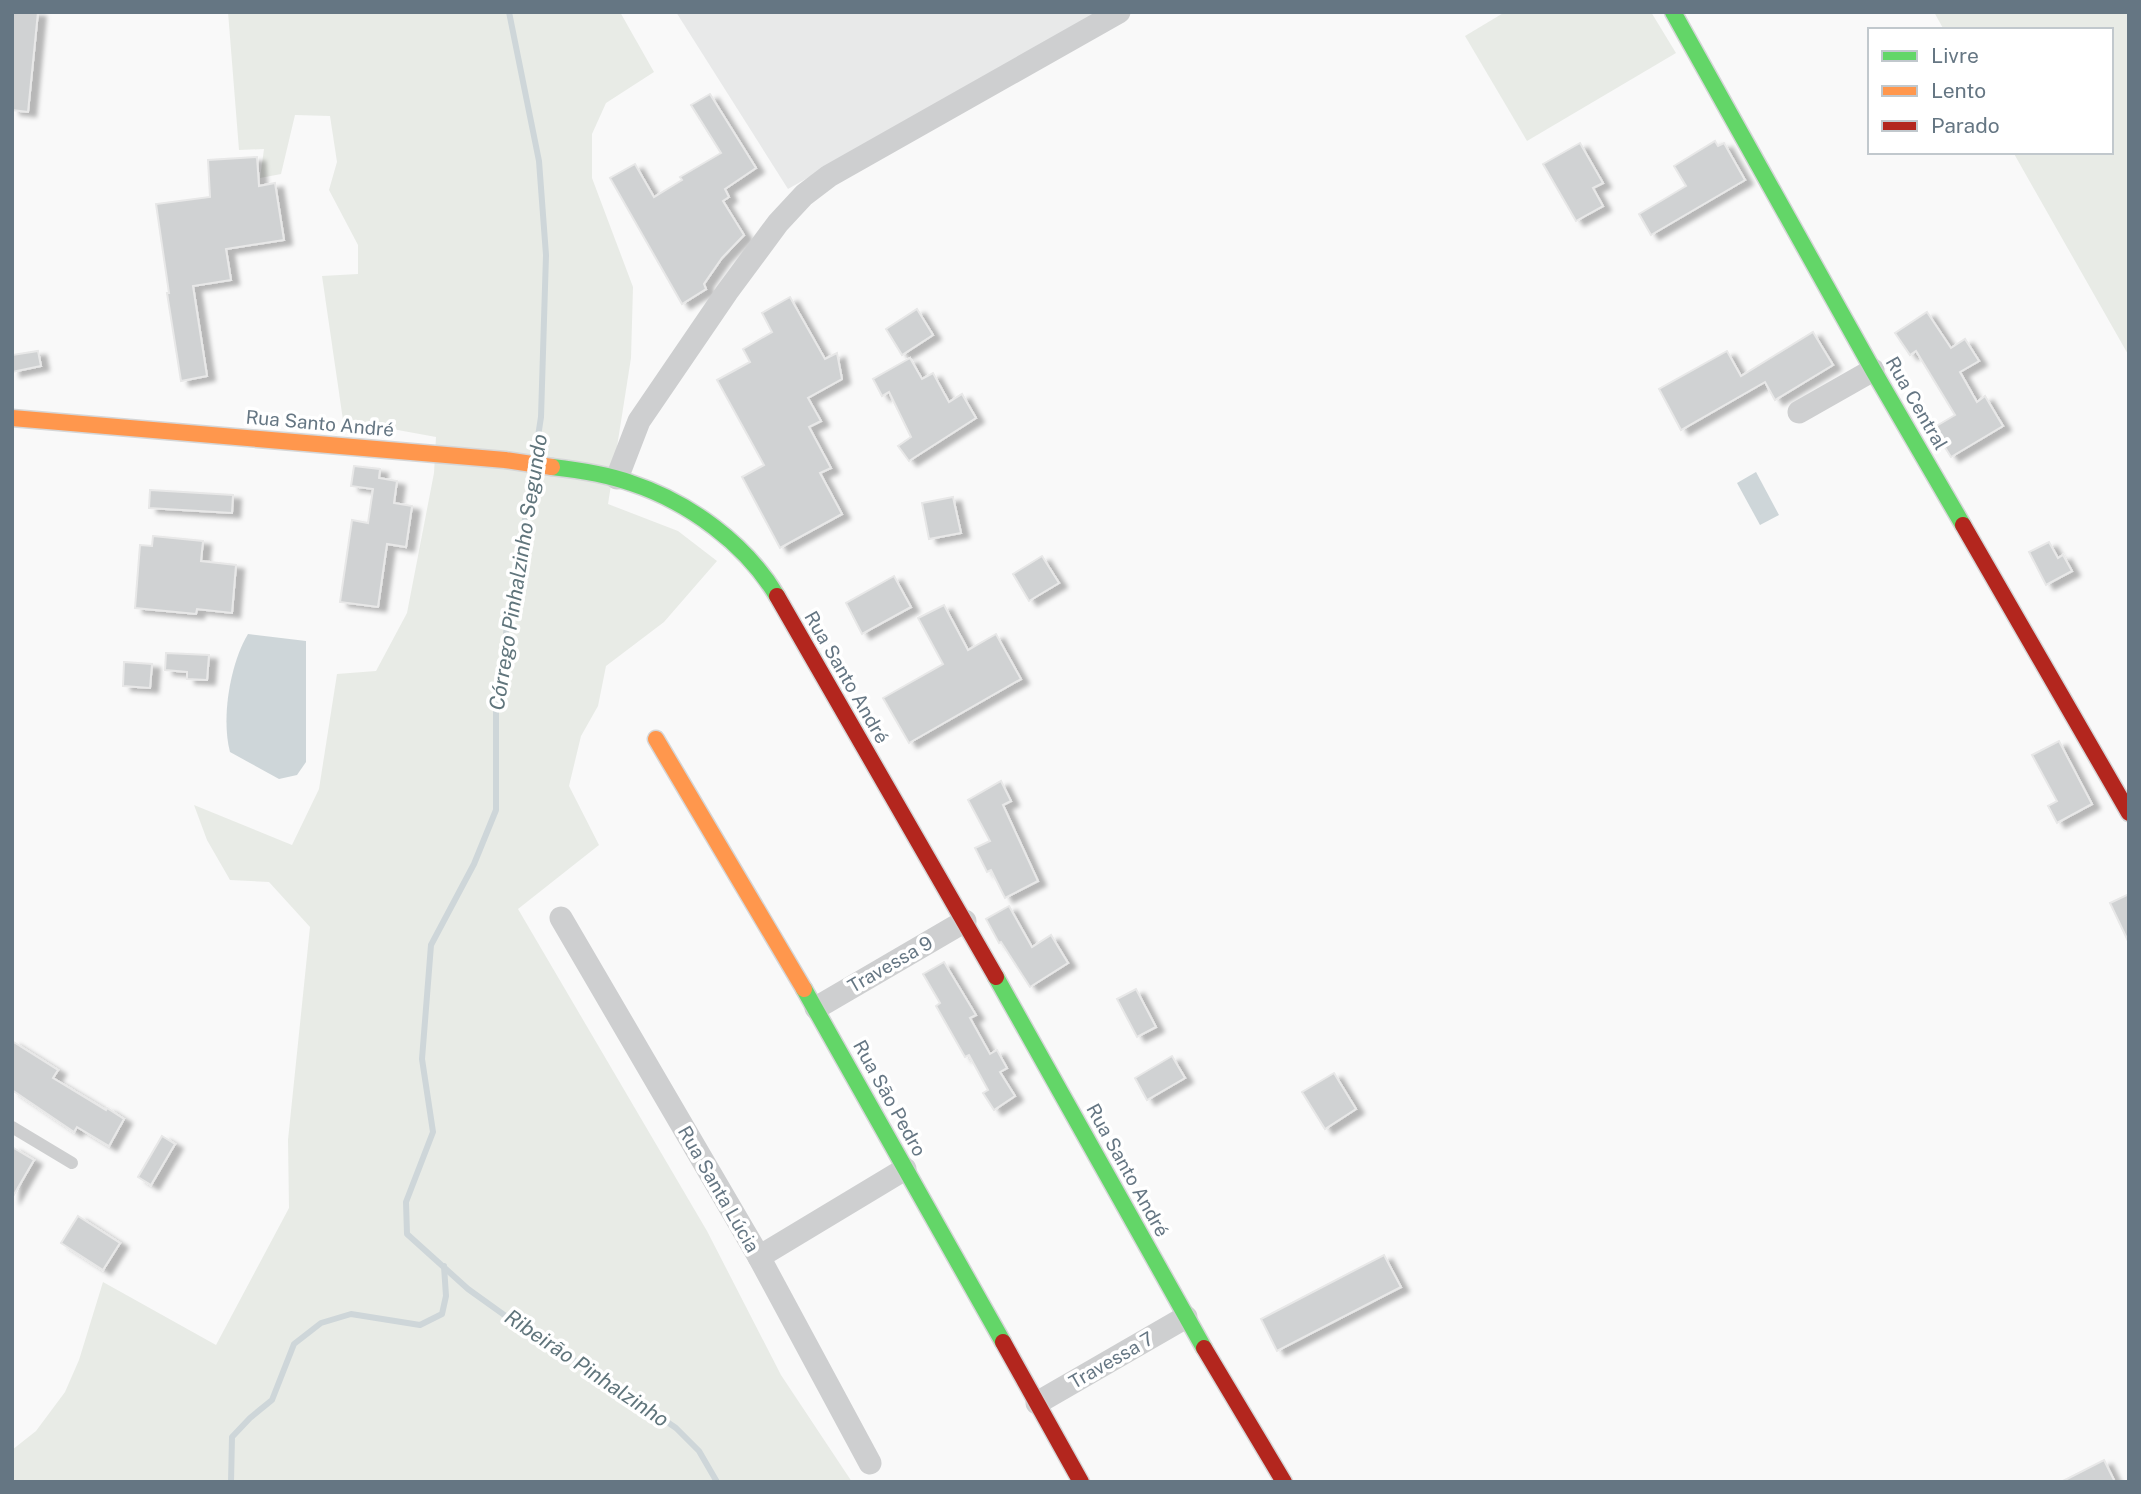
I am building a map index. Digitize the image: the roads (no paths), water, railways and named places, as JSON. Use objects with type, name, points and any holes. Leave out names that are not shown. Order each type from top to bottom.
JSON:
[{"type":"street","points":[[617,478],[639,422],[663,383],[778,223],[804,195],[829,176],[1119,12]]},
{"type":"street","name":"Rua Central","points":[[1673,12],[1873,370],[2129,813]]},
{"type":"street","points":[[1799,412],[1873,370]]},
{"type":"street","name":"Rua Santo André","points":[[12,418],[505,460],[617,478],[668,499],[715,530],[744,554],[774,592],[965,921],[1186,1317],[1284,1482]]},
{"type":"street","name":"Rua São Pedro","points":[[656,739],[816,1008],[1081,1482]]},
{"type":"street","name":"Rua Santa Lúcia","points":[[561,918],[759,1257],[870,1464]]},
{"type":"street","name":"Travessa 9","points":[[816,1008],[965,921]]},
{"type":"street","points":[[759,1257],[905,1169]]},
{"type":"street","name":"Travessa 7","points":[[1037,1403],[1186,1317]]},
{"type":"lane","points":[[12,1127],[72,1163]]},
{"type":"waterway","name":"Córrego Pinhalzinho Segundo","points":[[509,12],[539,161],[546,255],[541,417],[535,456]]},
{"type":"waterway","name":"Córrego Pinhalzinho Segundo","points":[[533,473],[509,611],[496,708],[496,810],[474,864],[431,945],[422,1059],[433,1132],[406,1202],[407,1234],[468,1289],[521,1327],[676,1428],[699,1451],[717,1482]]},
{"type":"waterway","points":[[231,1482],[232,1437],[272,1400],[294,1344],[321,1323],[351,1314],[420,1325],[442,1314],[446,1296],[444,1266]]},
{"type":"water label","name":"Ribeirão Pinhalzinho","points":[[587,1368]]}]
